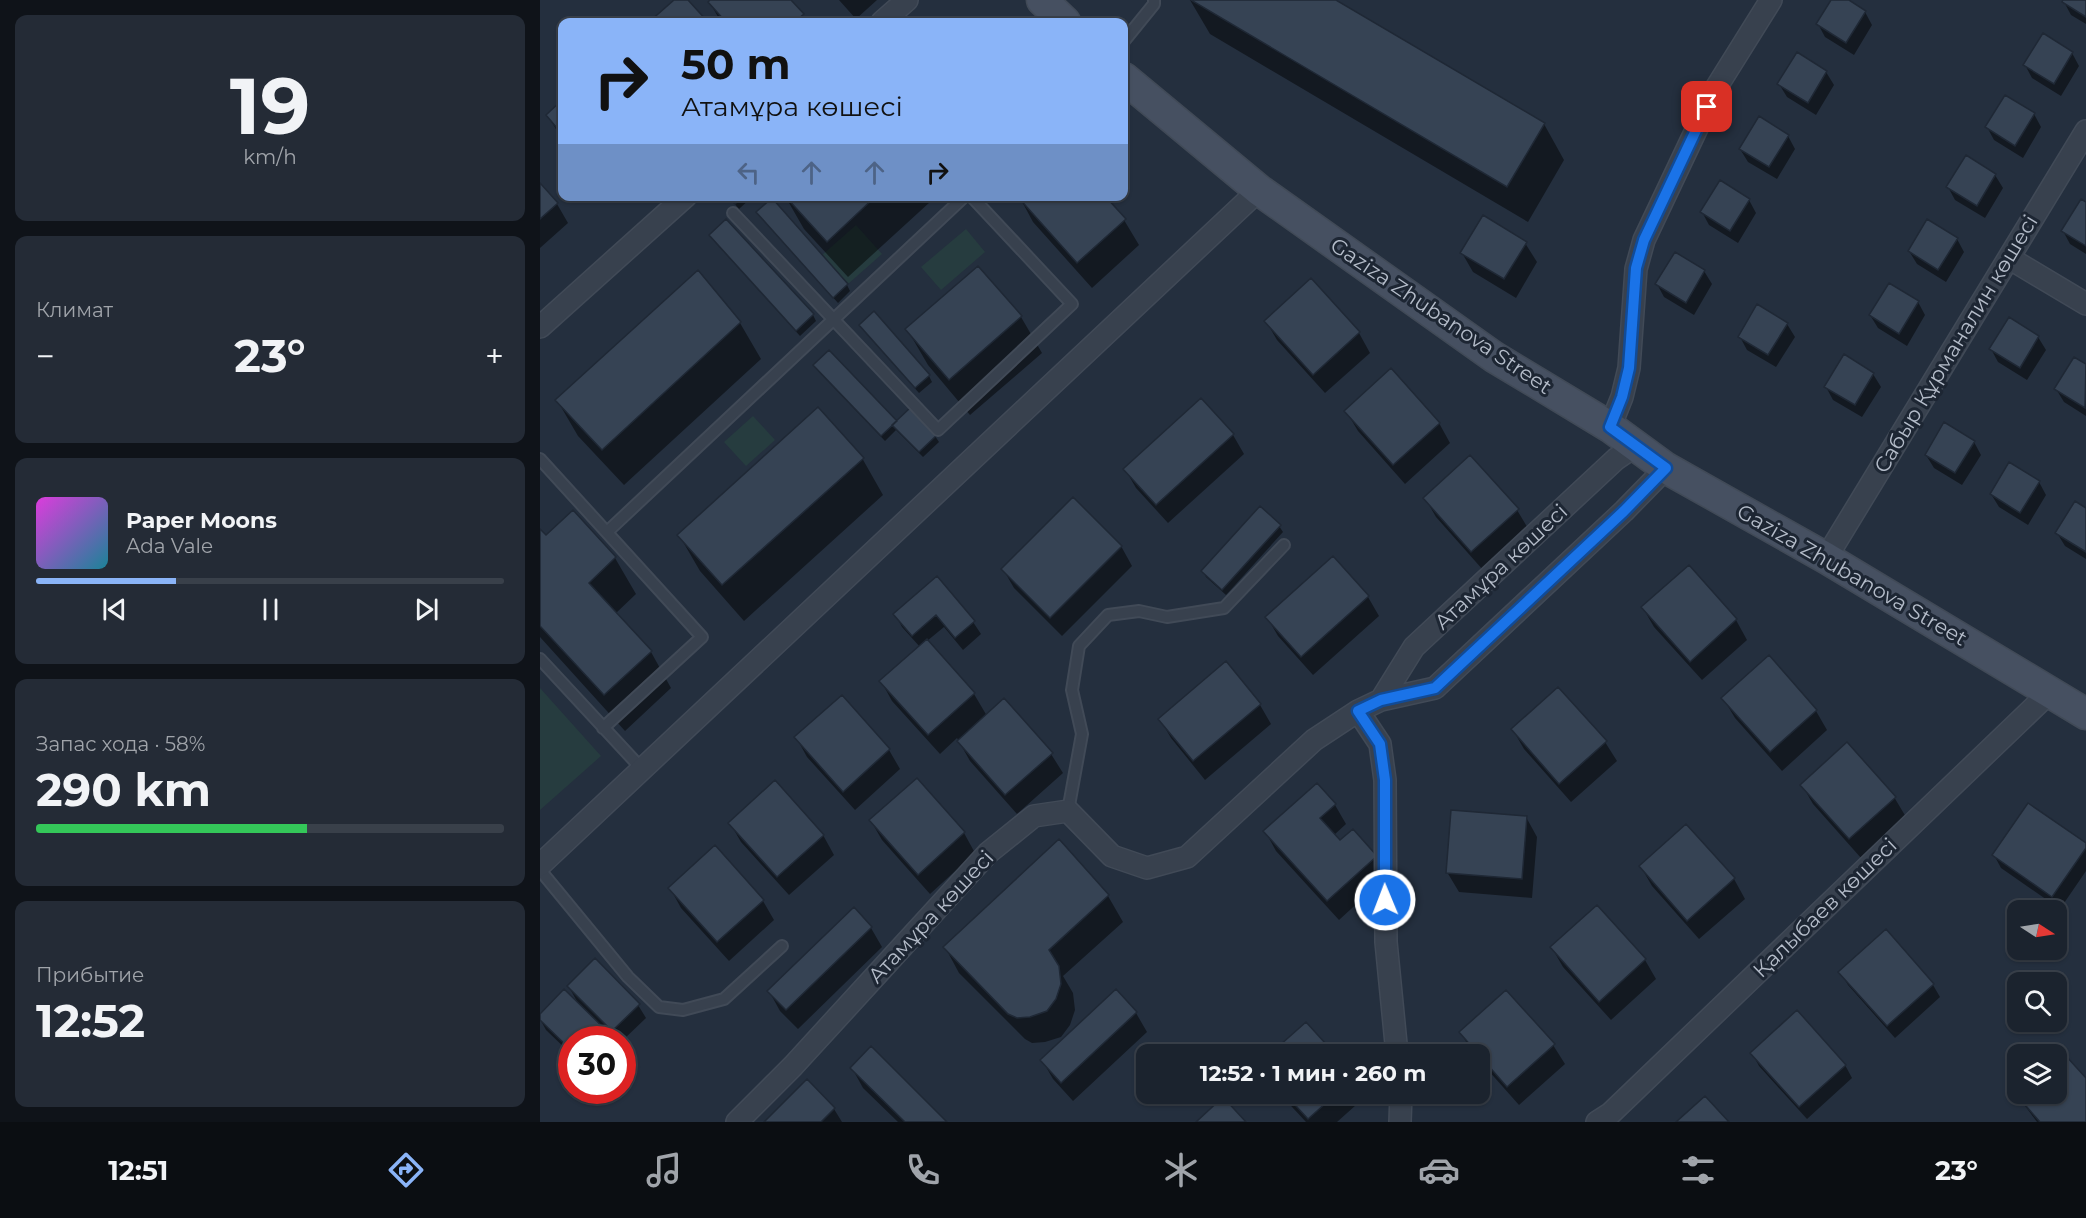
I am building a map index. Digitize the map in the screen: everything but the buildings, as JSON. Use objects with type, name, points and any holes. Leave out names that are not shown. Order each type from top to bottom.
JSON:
[{"type":"street","points":[[887,18],[907,0]]},
{"type":"street","points":[[1042,0],[1061,18]]},
{"type":"street","points":[[1610,427],[1622,397],[1629,368],[1636,268],[1644,240],[1716,88],[1772,0]]},
{"type":"street","name":"Gaziza Zhubanova Street","points":[[1128,81],[1259,190],[1494,357],[1610,427],[1666,468],[1827,558],[2086,714]]},
{"type":"street","name":"Сабыр Құрманалин көшесі","points":[[1827,558],[2086,131]]},
{"type":"street","points":[[540,865],[1259,190]]},
{"type":"street","points":[[540,327],[680,201]]},
{"type":"street","points":[[2009,258],[2086,304]]},
{"type":"street","name":"Атамұра көшесі","points":[[1381,700],[1414,647],[1616,459],[1635,446]]},
{"type":"street","name":"Атамұра көшесі","points":[[737,1122],[794,1066],[988,853],[1034,816],[1068,811],[1112,856],[1147,868],[1187,857],[1314,740],[1358,711],[1381,700],[1435,688],[1624,511],[1666,468]]},
{"type":"street","name":"Қалыбаев көшесі","points":[[1596,1122],[1611,1113],[2050,692]]},
{"type":"street","points":[[1358,711],[1380,744],[1385,780],[1386,942],[1396,1044]]},
{"type":"street","points":[[1400,1122],[1401,1104]]},
{"type":"lane","points":[[1128,36],[1155,1]]},
{"type":"lane","points":[[607,532],[960,201]]},
{"type":"lane","points":[[734,213],[938,430],[1072,304],[976,201]]},
{"type":"lane","points":[[540,459],[702,637],[603,728]]},
{"type":"lane","points":[[1068,811],[1082,734],[1072,690],[1079,646],[1108,615],[1139,611],[1167,617],[1224,608],[1284,545]]},
{"type":"lane","points":[[540,659],[642,769]]},
{"type":"lane","points":[[540,870],[628,977],[659,1007],[683,1010],[724,999],[782,946]]},
{"type":"green space","points":[[856,225],[882,254],[848,284],[822,255]]},
{"type":"green space","points":[[966,229],[985,252],[941,290],[921,267]]},
{"type":"green space","points":[[753,416],[775,440],[746,466],[724,442]]},
{"type":"green space","points":[[540,688],[601,756],[540,810]]},
{"type":"route","points":[[1385,900],[1385,780],[1380,744],[1358,711],[1381,700],[1435,688],[1624,511],[1666,468],[1610,427],[1622,397],[1629,368],[1636,268],[1644,240],[1707,107]]}]
